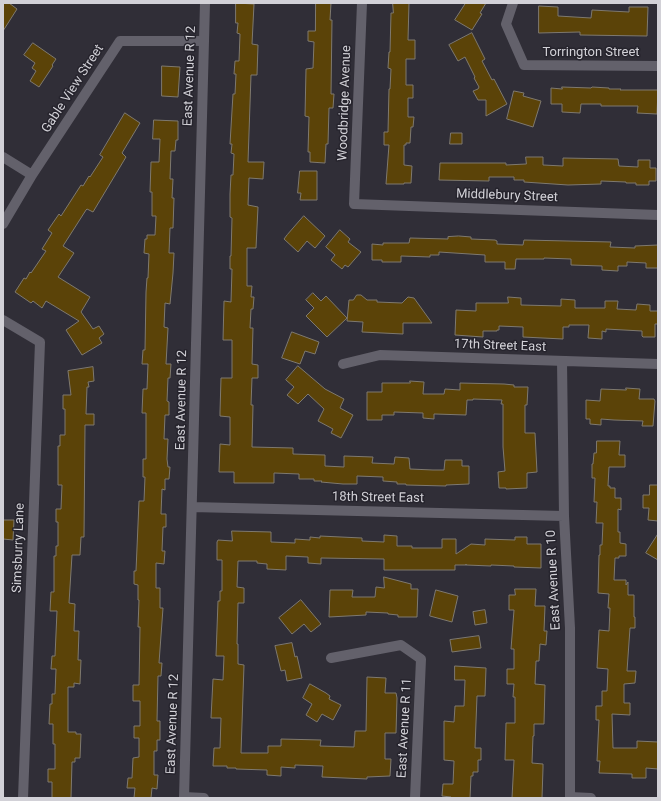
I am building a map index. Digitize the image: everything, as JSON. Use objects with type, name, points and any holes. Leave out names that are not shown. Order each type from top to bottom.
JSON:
[{"type":"street","name":"East Avenue R 12","points":[[184,798],[205,3]]},
{"type":"street","name":"Woodbridge Avenue","points":[[354,204],[362,3]]},
{"type":"street","name":"Torrington Street","points":[[513,3],[506,24],[524,65],[658,66]]},
{"type":"street","name":"Gable View Street","points":[[3,224],[32,175],[120,41],[204,41]]},
{"type":"street","points":[[3,157],[32,175]]},
{"type":"street","name":"Middlebury Street","points":[[354,204],[658,215]]},
{"type":"street","name":"Simsburry Lane","points":[[3,320],[40,342],[23,798]]},
{"type":"street","name":"17th Street East","points":[[343,364],[380,355],[658,364]]},
{"type":"street","name":"East Avenue R 10","points":[[562,361],[564,516],[570,628],[570,798]]},
{"type":"street","name":"18th Street East","points":[[192,507],[564,516]]},
{"type":"street","name":"East Avenue R 11","points":[[331,658],[401,645],[421,659],[415,798]]},
{"type":"street","points":[[184,798],[204,798]]},
{"type":"street","points":[[570,798],[591,798]]},
{"type":"building","points":[[3,3],[9,3],[17,9],[3,31]]},
{"type":"building","points":[[236,3],[254,4],[252,44],[258,45],[257,75],[251,75],[248,162],[264,162],[263,179],[249,178],[248,205],[258,207],[256,248],[247,248],[247,286],[252,286],[251,297],[254,297],[253,309],[251,309],[250,328],[253,328],[252,364],[258,365],[258,378],[252,378],[252,447],[293,448],[293,454],[325,455],[325,466],[344,467],[344,456],[373,457],[372,463],[394,464],[395,457],[409,458],[410,469],[444,470],[445,460],[462,460],[462,466],[469,466],[469,484],[446,486],[406,485],[397,484],[397,482],[383,481],[383,477],[357,476],[357,484],[343,484],[314,481],[314,479],[299,479],[299,474],[274,473],[274,483],[234,483],[234,472],[219,472],[220,444],[230,445],[230,417],[220,416],[220,412],[221,378],[232,378],[232,340],[223,340],[224,301],[231,302],[232,269],[230,269],[230,256],[232,218],[230,217],[230,194],[234,154],[231,153],[232,144],[230,144],[233,94],[235,94],[235,61],[239,61],[240,34],[237,33],[238,23],[236,23]]},
{"type":"building","points":[[316,3],[331,3],[330,20],[332,20],[331,94],[334,94],[333,108],[329,108],[328,144],[326,144],[325,163],[310,162],[310,152],[308,152],[309,117],[305,116],[306,69],[313,68],[314,42],[308,41],[308,31],[315,31]]},
{"type":"building","points":[[393,3],[409,3],[408,40],[415,40],[415,59],[406,59],[406,85],[413,85],[413,98],[408,98],[408,117],[414,117],[413,127],[411,127],[410,143],[406,143],[406,145],[404,145],[404,165],[412,166],[411,183],[404,184],[386,184],[389,145],[384,145],[384,132],[388,132],[391,69],[388,68],[391,13],[393,13]]},
{"type":"building","points":[[466,3],[486,3],[480,13],[482,14],[472,30],[455,20]]},
{"type":"building","points":[[539,6],[558,7],[558,16],[591,18],[592,10],[629,12],[629,7],[648,7],[647,36],[580,35],[580,32],[539,33]]},
{"type":"building","points":[[472,33],[485,59],[482,61],[492,80],[494,79],[507,104],[486,116],[486,100],[478,100],[473,91],[479,87],[465,57],[458,61],[449,45]]},
{"type":"building","points":[[33,43],[56,59],[39,87],[30,81],[36,71],[32,68],[35,63],[24,55]]},
{"type":"building","points":[[162,66],[180,67],[178,97],[162,96]]},
{"type":"building","points":[[562,87],[658,90],[657,114],[637,113],[638,106],[601,106],[601,104],[581,104],[580,113],[562,112],[562,104],[551,104],[551,88],[562,89]]},
{"type":"building","points":[[514,91],[524,93],[523,96],[541,101],[533,127],[507,119]]},
{"type":"building","points":[[125,113],[140,123],[122,153],[126,157],[93,212],[87,209],[86,210],[63,246],[74,253],[58,277],[90,297],[81,312],[93,329],[99,326],[104,334],[99,338],[102,343],[82,355],[66,330],[79,321],[46,301],[42,308],[33,301],[31,303],[15,292],[24,278],[26,279],[30,272],[31,273],[46,251],[42,249],[52,233],[48,230],[59,214],[61,216],[81,185],[83,186],[89,176],[90,177],[103,157],[100,155]]},
{"type":"building","points":[[154,120],[178,121],[178,140],[176,140],[175,151],[171,151],[170,179],[173,179],[172,198],[174,198],[173,228],[170,228],[169,253],[174,253],[173,273],[170,304],[165,303],[164,327],[168,328],[166,364],[171,364],[170,378],[168,378],[167,401],[169,402],[169,415],[165,415],[164,439],[168,439],[167,459],[168,467],[170,467],[169,479],[165,479],[165,490],[162,489],[161,514],[166,514],[166,527],[163,527],[162,551],[165,551],[164,564],[156,563],[156,588],[160,588],[160,608],[163,608],[159,663],[162,663],[161,676],[158,676],[157,721],[160,721],[160,740],[157,740],[157,751],[154,751],[154,775],[158,775],[157,789],[152,788],[151,798],[134,798],[135,788],[127,788],[128,778],[132,778],[133,758],[139,757],[139,738],[134,738],[134,726],[140,726],[140,701],[133,701],[133,685],[139,685],[140,627],[138,627],[138,585],[134,584],[134,571],[136,571],[139,501],[144,501],[145,477],[143,477],[143,459],[146,459],[146,413],[142,413],[143,389],[147,389],[148,364],[142,364],[143,350],[145,350],[146,292],[149,254],[144,253],[145,239],[147,239],[147,235],[155,235],[156,216],[152,216],[152,192],[150,192],[151,162],[159,162],[160,139],[153,139]]},
{"type":"building","points":[[451,133],[462,133],[462,144],[450,144]]},
{"type":"building","points":[[526,157],[543,157],[543,165],[563,166],[563,158],[618,159],[619,166],[638,167],[638,160],[650,160],[650,168],[656,168],[656,181],[649,181],[649,185],[601,181],[601,184],[568,185],[524,182],[524,180],[514,180],[514,177],[489,177],[489,181],[439,180],[440,163],[506,163],[506,165],[526,164]]},
{"type":"building","points":[[300,171],[317,171],[317,200],[300,200],[301,193],[298,193]]},
{"type":"building","points":[[304,216],[325,236],[315,248],[307,241],[298,252],[284,239]]},
{"type":"building","points":[[340,230],[350,239],[348,242],[361,252],[348,267],[345,265],[342,269],[331,260],[335,255],[326,247]]},
{"type":"building","points":[[448,237],[471,237],[471,239],[495,240],[497,241],[497,244],[523,245],[524,240],[611,242],[610,247],[635,248],[635,246],[658,245],[658,268],[646,268],[646,263],[627,262],[627,266],[618,266],[618,271],[602,270],[602,266],[571,265],[571,259],[544,258],[516,259],[515,269],[505,269],[505,262],[485,262],[485,255],[439,252],[439,255],[430,255],[430,257],[401,256],[401,262],[382,262],[382,260],[372,260],[372,244],[383,245],[383,243],[409,243],[410,238],[448,239]]},
{"type":"building","points":[[313,293],[321,301],[326,296],[347,318],[327,337],[306,316],[314,308],[306,300]]},
{"type":"building","points":[[357,295],[361,295],[367,300],[377,300],[377,302],[402,303],[408,297],[414,298],[432,323],[403,323],[403,334],[362,332],[363,322],[347,321],[349,300],[353,300]]},
{"type":"building","points":[[508,297],[521,298],[521,305],[561,306],[561,299],[575,300],[575,308],[605,308],[605,301],[618,301],[617,309],[636,310],[637,304],[650,305],[650,311],[658,311],[658,324],[655,324],[655,337],[643,337],[642,331],[606,329],[606,332],[602,331],[602,339],[588,338],[589,325],[569,325],[569,327],[563,327],[563,339],[523,337],[523,327],[499,326],[499,330],[497,331],[483,331],[483,337],[455,335],[456,310],[476,311],[476,303],[508,303]]},
{"type":"building","points":[[292,332],[319,342],[315,354],[305,351],[300,364],[282,358]]},
{"type":"building","points":[[298,366],[325,389],[344,399],[340,408],[353,415],[341,438],[331,433],[333,429],[318,421],[324,409],[308,394],[298,404],[287,395],[294,387],[286,380]]},
{"type":"building","points":[[93,367],[94,381],[88,382],[89,387],[87,387],[86,414],[94,414],[94,425],[85,425],[84,537],[81,537],[80,555],[72,555],[69,603],[75,604],[74,631],[79,631],[78,660],[81,660],[80,684],[74,683],[74,687],[68,687],[68,732],[76,732],[76,734],[81,734],[80,758],[75,758],[75,762],[72,762],[71,798],[52,798],[52,782],[48,782],[48,769],[55,769],[55,744],[53,744],[53,724],[49,724],[52,694],[55,694],[56,669],[51,669],[52,656],[55,656],[57,611],[50,611],[51,592],[54,592],[54,556],[56,556],[56,546],[58,546],[58,522],[56,522],[56,509],[61,509],[62,485],[58,485],[58,446],[60,446],[60,435],[65,435],[65,409],[63,409],[63,395],[71,395],[68,371]]},
{"type":"building","points":[[410,381],[424,382],[423,394],[444,394],[445,389],[460,390],[460,383],[504,384],[514,385],[514,387],[528,387],[527,405],[525,405],[525,433],[535,433],[537,472],[527,473],[527,488],[499,488],[498,472],[505,471],[502,400],[467,400],[466,415],[434,414],[434,419],[423,418],[423,413],[394,412],[394,415],[382,415],[382,420],[367,420],[367,392],[382,392],[382,383],[410,383]]},
{"type":"building","points":[[626,388],[640,389],[639,399],[654,399],[653,426],[642,426],[643,421],[601,419],[601,425],[590,424],[590,419],[586,419],[586,400],[600,401],[601,389],[626,390]]},
{"type":"building","points":[[597,441],[620,441],[619,455],[625,455],[625,467],[609,467],[608,486],[610,486],[610,488],[615,488],[615,498],[621,498],[621,510],[618,509],[618,532],[620,532],[620,543],[626,544],[626,556],[619,556],[619,558],[615,558],[614,580],[626,580],[626,585],[628,582],[628,595],[634,595],[635,628],[630,628],[627,671],[636,671],[635,683],[624,684],[624,703],[630,703],[630,715],[612,714],[613,748],[637,748],[637,741],[658,742],[658,769],[646,768],[646,778],[632,778],[632,774],[599,773],[600,761],[597,761],[599,720],[596,720],[596,706],[602,706],[602,691],[607,691],[608,669],[597,668],[599,630],[609,631],[610,608],[608,608],[609,594],[598,593],[599,555],[600,545],[602,545],[603,523],[596,523],[597,502],[594,502],[595,478],[592,478],[592,464],[594,453],[596,453]]},
{"type":"building","points":[[650,485],[658,485],[658,521],[648,520],[649,508],[643,508],[643,495],[649,495]]},
{"type":"building","points":[[3,520],[14,520],[13,540],[3,539]]},
{"type":"building","points":[[232,531],[271,532],[271,542],[295,543],[295,539],[310,540],[310,537],[320,538],[320,536],[362,538],[362,541],[384,542],[384,535],[397,536],[397,546],[412,546],[412,548],[442,548],[442,539],[456,539],[456,554],[471,544],[485,545],[485,539],[515,540],[515,537],[527,537],[527,544],[541,544],[541,568],[491,565],[455,565],[455,570],[384,570],[384,559],[321,558],[321,564],[308,563],[308,557],[286,556],[286,570],[267,569],[267,564],[257,563],[257,561],[238,561],[237,587],[244,588],[244,603],[238,603],[237,644],[238,664],[244,665],[241,753],[268,753],[268,746],[281,746],[281,739],[321,740],[320,746],[354,747],[355,731],[366,731],[367,677],[386,678],[385,693],[396,693],[397,698],[396,733],[385,733],[385,759],[391,759],[390,776],[367,777],[367,779],[322,777],[323,766],[295,765],[295,768],[281,767],[281,776],[267,775],[267,770],[236,769],[227,768],[227,766],[213,766],[214,748],[220,748],[221,718],[211,718],[213,679],[223,680],[224,656],[216,656],[218,601],[220,601],[220,591],[222,591],[222,560],[217,560],[217,542],[218,540],[232,541]]},
{"type":"building","points":[[658,534],[658,560],[646,553]]},
{"type":"building","points":[[384,577],[411,584],[411,589],[418,589],[417,617],[398,617],[398,615],[388,613],[366,612],[366,615],[329,617],[330,590],[353,590],[352,597],[375,597],[376,587],[384,588]]},
{"type":"building","points":[[515,589],[536,589],[535,606],[545,606],[544,631],[547,631],[546,645],[540,644],[539,661],[536,661],[535,684],[545,685],[544,724],[534,724],[532,763],[543,764],[542,798],[512,798],[514,760],[505,760],[506,723],[515,723],[515,697],[513,697],[514,684],[507,684],[507,669],[514,669],[514,649],[511,649],[514,610],[509,610],[509,595],[515,595]]},
{"type":"building","points":[[436,590],[458,596],[452,622],[430,616]]},
{"type":"building","points":[[301,600],[321,624],[311,632],[304,624],[292,634],[279,618]]},
{"type":"building","points":[[485,610],[487,623],[475,625],[473,612]]},
{"type":"building","points":[[479,636],[481,648],[452,652],[450,640]]},
{"type":"building","points":[[292,643],[295,657],[297,656],[302,678],[287,681],[285,670],[281,671],[275,646]]},
{"type":"building","points":[[455,666],[486,668],[485,696],[477,696],[475,748],[481,748],[481,760],[478,760],[478,772],[473,772],[473,776],[471,776],[470,798],[451,798],[442,796],[443,784],[453,784],[454,761],[444,760],[444,721],[454,722],[455,706],[464,706],[465,680],[455,680]]},
{"type":"building","points":[[310,684],[330,696],[329,699],[341,705],[333,720],[322,714],[317,722],[306,715],[312,704],[303,698]]}]
